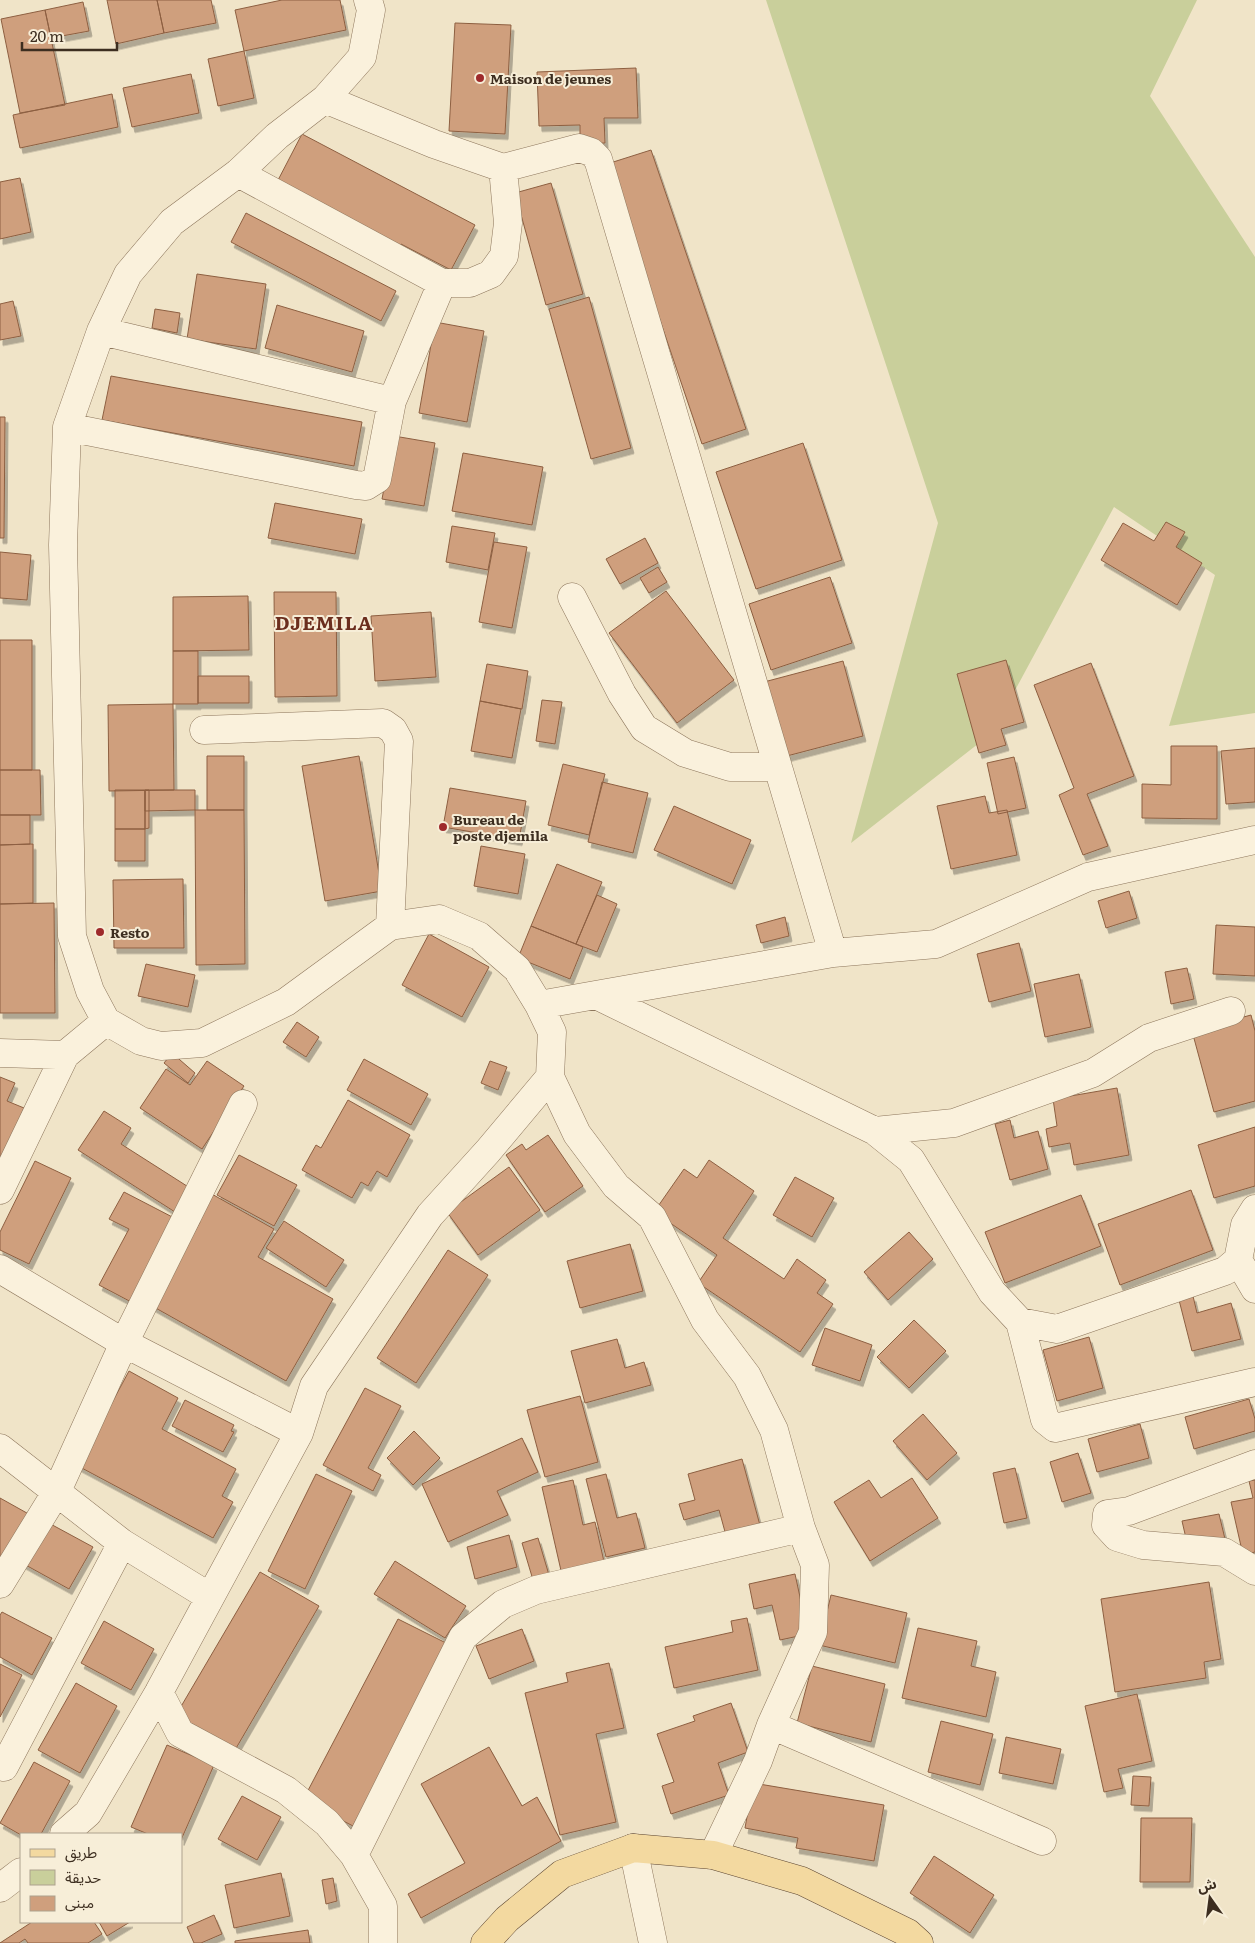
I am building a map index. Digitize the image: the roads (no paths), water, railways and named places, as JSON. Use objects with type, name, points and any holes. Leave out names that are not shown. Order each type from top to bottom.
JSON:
[{"type":"main road","points":[[485,1943],[508,1919],[562,1874],[633,1848],[713,1854],[802,1880],[908,1934],[919,1943]]},
{"type":"street","points":[[368,0],[371,10],[362,57],[325,99],[277,136],[238,173],[172,222],[128,274],[101,331],[67,428],[64,545],[72,936],[90,991],[106,1021],[141,1041],[161,1046],[202,1043],[286,1002],[390,926],[439,919],[479,936],[518,969],[552,1032],[550,1077],[577,1134],[616,1186],[652,1217],[706,1320],[747,1376],[774,1430],[801,1528],[815,1565],[814,1632],[771,1725],[758,1761],[713,1854]]},
{"type":"street","points":[[325,99],[434,144],[503,168],[579,148],[591,152],[598,159],[833,953]]},
{"type":"street","points":[[238,173],[442,283],[470,283],[491,274],[504,256],[508,223],[503,168]]},
{"type":"street","points":[[67,428],[366,486],[377,479],[392,401],[442,283]]},
{"type":"street","points":[[101,331],[392,401]]},
{"type":"street","points":[[572,597],[622,694],[644,728],[685,753],[730,767],[778,767]]},
{"type":"street","points":[[204,730],[383,723],[393,730],[399,741],[390,926]]},
{"type":"street","points":[[539,1005],[833,953],[936,944],[1088,877],[1255,840]]},
{"type":"street","points":[[598,996],[876,1131],[911,1160],[992,1292],[1020,1322],[1045,1420],[1055,1428],[1255,1382]]},
{"type":"street","points":[[876,1131],[954,1123],[1093,1073],[1148,1038],[1232,1011]]},
{"type":"street","points":[[0,1190],[65,1055],[106,1021]]},
{"type":"street","points":[[0,1053],[65,1055]]},
{"type":"street","points":[[65,1833],[88,1813],[159,1692],[299,1433],[314,1386],[430,1215],[488,1151],[550,1077]]},
{"type":"street","points":[[0,1584],[57,1491],[124,1343],[243,1104]]},
{"type":"street","points":[[1020,1322],[1057,1329],[1225,1271],[1238,1260],[1245,1225],[1255,1210]]},
{"type":"street","points":[[1238,1260],[1255,1289]]},
{"type":"street","points":[[0,1269],[124,1343],[299,1433]]},
{"type":"street","points":[[0,1448],[122,1543],[210,1597]]},
{"type":"street","points":[[1255,1464],[1128,1511],[1107,1514],[1106,1524],[1117,1537],[1142,1545],[1224,1552],[1255,1571]]},
{"type":"street","points":[[354,1855],[464,1637],[503,1604],[536,1590],[801,1528]]},
{"type":"street","points":[[4,1767],[122,1543]]},
{"type":"street","points":[[159,1692],[180,1733],[286,1790],[327,1822],[354,1855],[383,1906],[382,1943]]},
{"type":"street","points":[[771,1725],[1042,1840]]},
{"type":"street","points":[[633,1848],[653,1943]]},
{"type":"street","points":[[0,1888],[20,1873]]},
{"type":"place","name":"Maison de jeunes","points":[[480,78]]},
{"type":"place","name":"Bureau de poste djemila","points":[[443,827]]},
{"type":"place","name":"Resto","points":[[100,932]]},
{"type":"district","name":"DJEMILA","points":[[324,622]]}]
